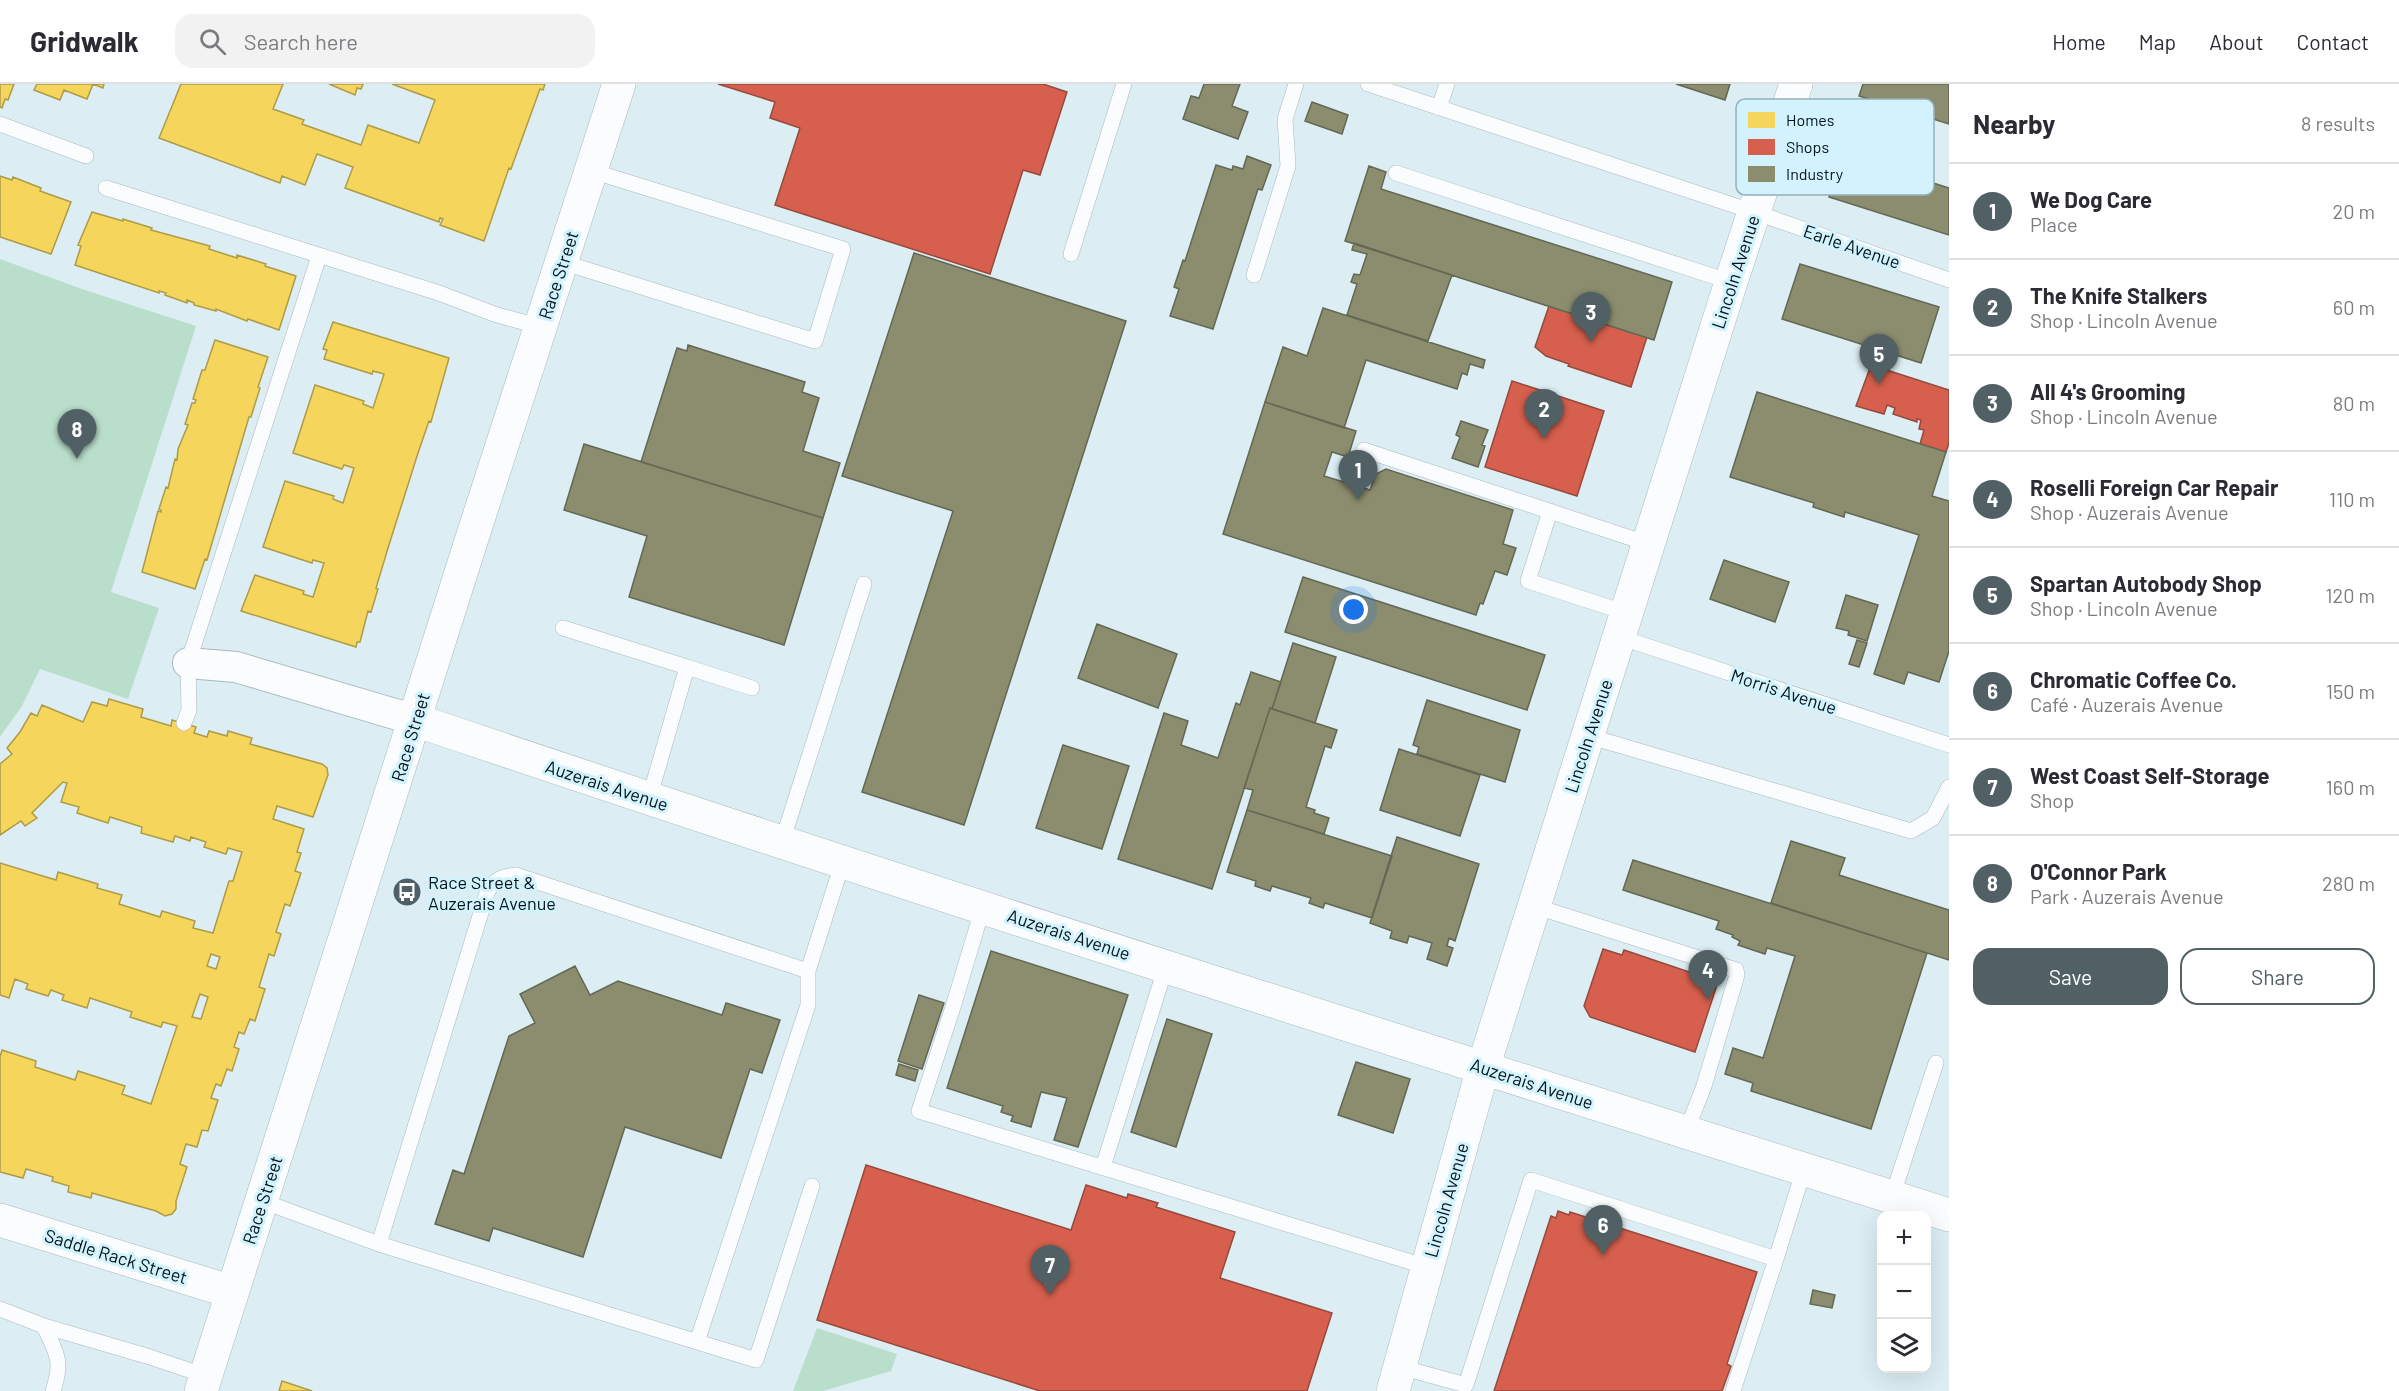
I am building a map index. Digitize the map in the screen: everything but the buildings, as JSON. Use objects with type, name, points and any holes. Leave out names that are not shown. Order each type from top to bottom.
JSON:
[{"type":"main road","name":"Race Street","points":[[203,1384],[619,84]]},
{"type":"main road","name":"Lincoln Avenue","points":[[1791,99],[1796,84]]},
{"type":"main road","name":"Lincoln Avenue","points":[[1396,1379],[1484,1068],[1731,282],[1760,195]]},
{"type":"main road","name":"Auzerais Avenue","points":[[415,720],[649,799],[983,907],[1949,1215]]},
{"type":"main road","name":"Saddle Rack Street","points":[[0,1220],[232,1292]]},
{"type":"street","name":"Auzerais Avenue","points":[[188,663],[236,667],[415,720]]},
{"type":"lane","points":[[1071,254],[1124,84]]},
{"type":"lane","points":[[1254,275],[1288,166],[1285,119],[1296,84]]},
{"type":"lane","name":"Earle Avenue","points":[[1368,84],[1755,212],[1949,280]]},
{"type":"lane","points":[[1439,108],[1447,84]]},
{"type":"lane","points":[[0,124],[86,156]]},
{"type":"lane","points":[[562,262],[815,340],[843,249],[592,171]]},
{"type":"lane","points":[[1396,173],[1731,282]]},
{"type":"lane","points":[[106,188],[439,293],[494,314],[541,327]]},
{"type":"lane","points":[[184,723],[189,710],[188,663],[319,256]]},
{"type":"lane","points":[[1364,450],[1649,544]]},
{"type":"lane","name":"Morris Avenue","points":[[1550,511],[1528,581],[1623,625],[1949,745]]},
{"type":"lane","points":[[783,842],[864,584]]},
{"type":"lane","points":[[563,628],[752,688]]},
{"type":"lane","points":[[649,799],[687,667]]},
{"type":"lane","points":[[1588,736],[1911,831],[1933,818],[1949,787]]},
{"type":"lane","points":[[697,1342],[808,1005],[808,971],[843,861]]},
{"type":"lane","points":[[379,1244],[487,892],[492,883],[500,877],[516,875],[808,971]]},
{"type":"lane","points":[[1534,906],[1736,970],[1737,975],[1714,1055],[1686,1132]]},
{"type":"lane","points":[[983,907],[919,1111],[1427,1267]]},
{"type":"lane","points":[[1103,1167],[1166,966]]},
{"type":"lane","points":[[1892,1197],[1936,1063]]},
{"type":"lane","points":[[1733,1391],[1804,1169]]},
{"type":"lane","points":[[1396,1379],[1466,1385],[1531,1180],[1776,1259]]},
{"type":"lane","points":[[262,1201],[379,1244],[756,1360],[812,1186]]},
{"type":"lane","points":[[0,1309],[44,1326],[150,1357],[203,1384]]},
{"type":"lane","points":[[44,1326],[54,1348],[60,1370],[53,1391]]},
{"type":"green space","points":[[0,259],[82,289],[196,326],[111,592],[159,608],[128,699],[40,669],[22,706],[0,737]]},
{"type":"green space","points":[[817,1328],[897,1354],[891,1371],[823,1391],[793,1391]]},
{"type":"place","name":"All 4's Grooming","points":[[1591,342]]},
{"type":"place","name":"Spartan Autobody Shop","points":[[1879,384]]},
{"type":"place","name":"The Knife Stalkers","points":[[1544,439]]},
{"type":"place","name":"O'Connor Park","points":[[77,459]]},
{"type":"place","name":"We Dog Care","points":[[1358,500]]},
{"type":"place","name":"Race Street & Auzerais Avenue","points":[[407,892]]},
{"type":"place","name":"Roselli Foreign Car Repair","points":[[1708,1000]]},
{"type":"place","name":"Chromatic Coffee Co.","points":[[1603,1255]]},
{"type":"place","name":"West Coast Self-Storage","points":[[1050,1295]]}]
